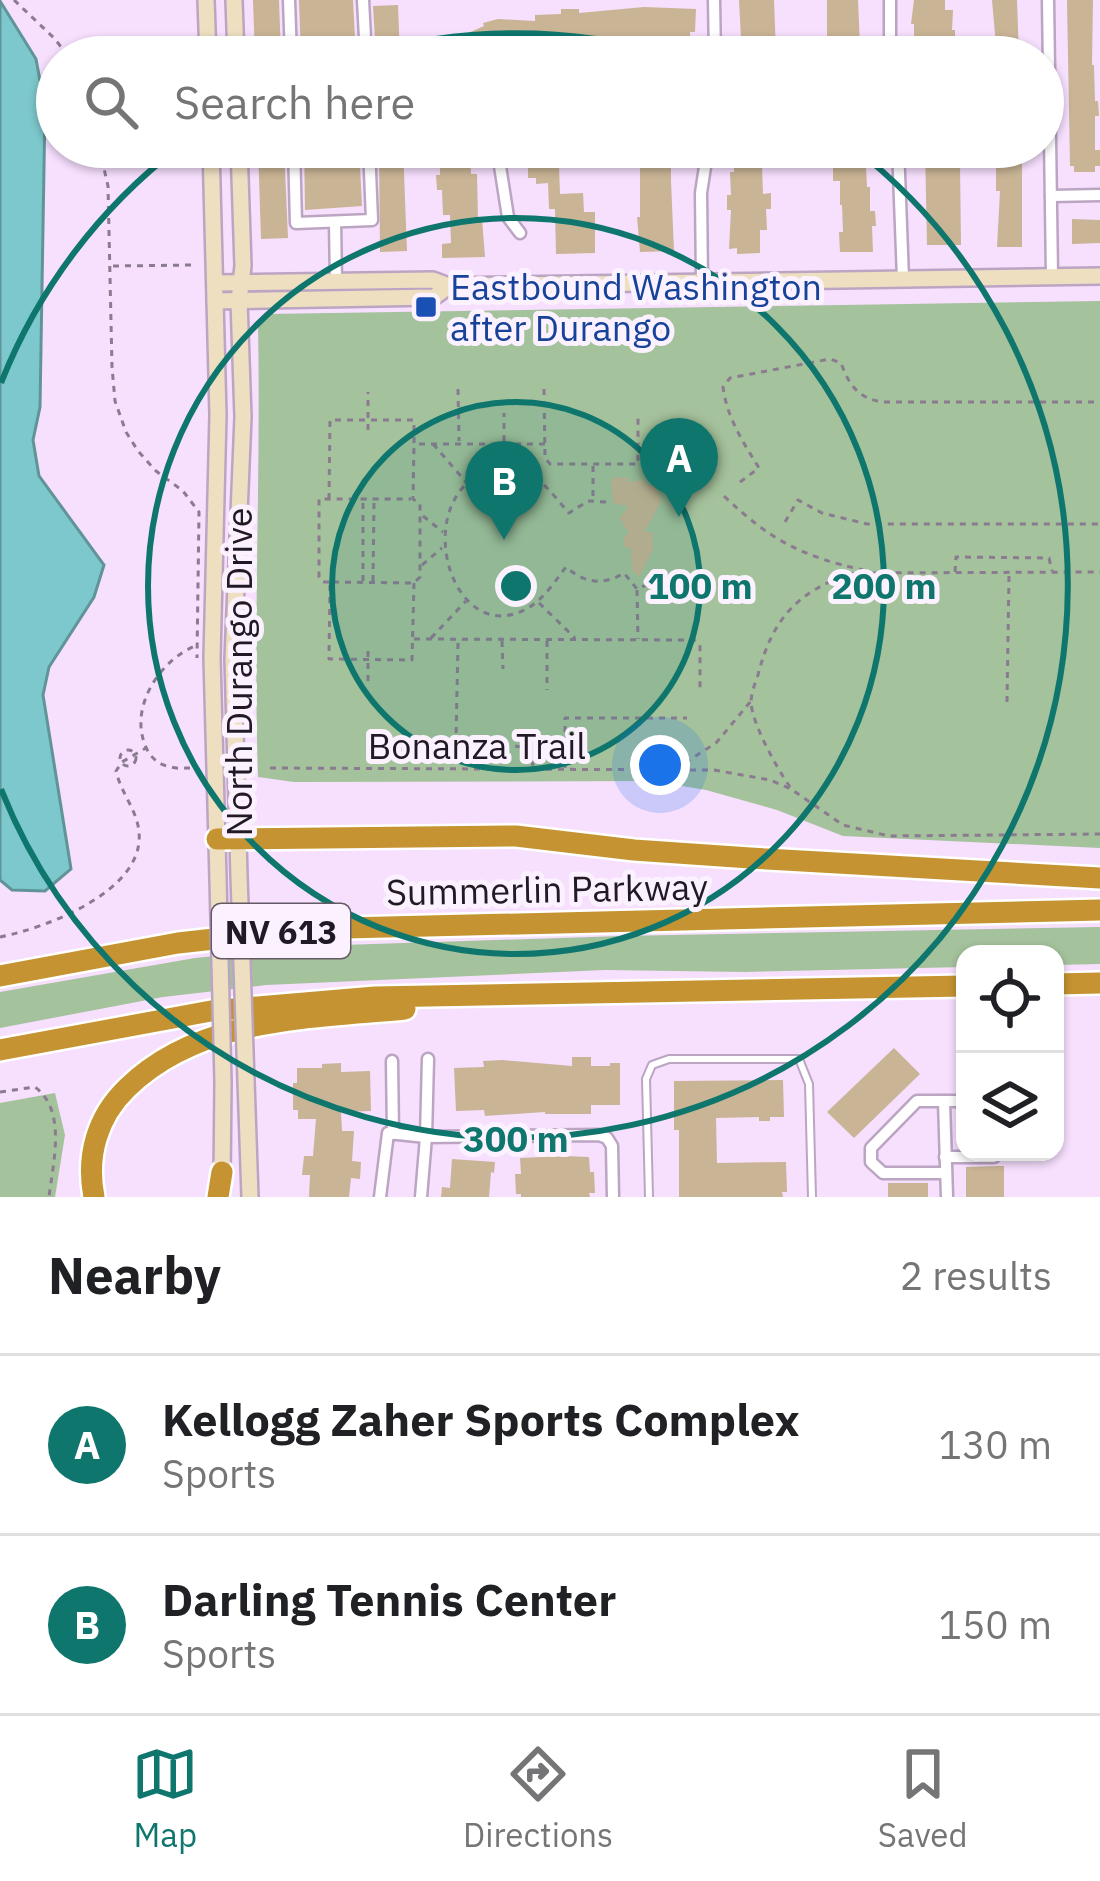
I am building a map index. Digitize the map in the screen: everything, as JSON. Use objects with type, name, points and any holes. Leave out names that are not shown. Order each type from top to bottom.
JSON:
[{"type":"highway","points":[[227,839],[517,836],[681,853],[1100,878]]},
{"type":"highway","name":"Summerlin Parkway","points":[[0,976],[178,943],[304,929],[1100,910]]},
{"type":"highway","points":[[1064,984],[1100,983]]},
{"type":"highway","name":"NV 613","points":[[0,1050],[211,1011],[375,997],[956,986]]},
{"type":"highway","points":[[94,1197],[92,1153],[109,1108],[143,1074],[194,1044],[287,1021],[561,993]]},
{"type":"highway","points":[[219,1197],[222,1172]]},
{"type":"main road","points":[[206,0],[207,36]]},
{"type":"main road","points":[[234,0],[235,36]]},
{"type":"main road","name":"North Durango Drive","points":[[212,168],[218,415],[212,658],[227,839],[239,876],[250,1197]]},
{"type":"main road","name":"North Durango Drive","points":[[222,1172],[218,879],[227,839],[244,417],[238,301],[242,283],[239,168]]},
{"type":"main road","points":[[215,292],[242,283],[336,281],[433,280],[449,286],[1100,276]]},
{"type":"main road","points":[[215,292],[238,301],[434,297],[449,286]]},
{"type":"street","points":[[289,0],[290,36]]},
{"type":"street","points":[[364,0],[365,36]]},
{"type":"street","points":[[714,0],[715,36]]},
{"type":"street","points":[[890,0],[890,36]]},
{"type":"street","points":[[1048,0],[1049,36]]},
{"type":"street","points":[[295,168],[296,223],[372,220],[370,168]]},
{"type":"street","points":[[500,168],[508,218],[520,232]]},
{"type":"street","points":[[702,282],[705,168]]},
{"type":"street","points":[[899,168],[903,278]]},
{"type":"street","points":[[1051,168],[1052,276]]},
{"type":"street","points":[[1051,196],[1100,195]]},
{"type":"street","points":[[335,222],[336,281]]},
{"type":"street","points":[[421,1197],[428,1059]]},
{"type":"street","points":[[392,1061],[394,1134]]},
{"type":"street","points":[[946,1173],[883,1173],[869,1156],[875,1141],[917,1101],[956,1101]]},
{"type":"street","points":[[944,1101],[946,1197]]},
{"type":"street","points":[[380,1197],[388,1133],[426,1137],[599,1135],[612,1146],[613,1197]]},
{"type":"street","points":[[945,1157],[956,1157]]},
{"type":"lane","points":[[649,1197],[646,1078],[652,1065],[669,1059],[800,1059],[809,1084],[812,1197]]},
{"type":"path","points":[[14,0],[52,36]]},
{"type":"path","points":[[104,168],[112,386],[119,416],[147,461],[183,490],[199,512]]},
{"type":"path","points":[[111,266],[195,266]]},
{"type":"path","points":[[740,482],[759,468],[727,406],[723,387],[730,378],[830,359],[841,363],[861,396],[882,402],[1100,402]]},
{"type":"path","points":[[458,388],[459,443]]},
{"type":"path","points":[[544,389],[545,458],[550,464],[638,464],[638,416]]},
{"type":"path","points":[[368,392],[368,430]]},
{"type":"path","points":[[504,413],[504,444]]},
{"type":"path","points":[[329,499],[329,420],[414,420],[413,499]]},
{"type":"path","points":[[414,443],[545,444]]},
{"type":"path","points":[[432,443],[468,483]]},
{"type":"path","points":[[593,464],[593,500]]},
{"type":"path","points":[[606,502],[582,503],[569,513],[538,480],[507,468],[486,471],[468,483],[450,508],[444,546],[455,585],[483,610],[503,615],[521,612],[537,602],[566,567],[590,581],[611,580],[624,573],[638,589],[638,639]]},
{"type":"path","points":[[724,496],[767,535],[790,547],[826,562],[872,572]]},
{"type":"path","points":[[319,499],[363,499],[413,499],[420,504],[420,578],[414,583],[322,582],[319,578],[319,499]]},
{"type":"path","points":[[362,583],[363,499]]},
{"type":"path","points":[[374,499],[374,583]]},
{"type":"path","points":[[785,522],[798,500],[822,513],[867,524],[1100,524]]},
{"type":"path","points":[[420,514],[445,533]]},
{"type":"path","points":[[420,566],[444,546]]},
{"type":"path","points":[[955,572],[956,557],[1049,558],[1052,572]]},
{"type":"path","points":[[673,770],[716,743],[751,701],[771,635],[791,607],[835,579],[872,572],[1100,572]]},
{"type":"path","points":[[1007,701],[1009,572]]},
{"type":"path","points":[[638,589],[671,574]]},
{"type":"path","points":[[329,582],[329,659],[368,660],[412,660],[414,583]]},
{"type":"path","points":[[430,639],[467,599]]},
{"type":"path","points":[[537,602],[576,639]]},
{"type":"path","points":[[412,639],[694,640],[700,645],[700,690]]},
{"type":"path","points":[[458,639],[456,739],[524,747],[534,770]]},
{"type":"path","points":[[502,639],[502,669]]},
{"type":"path","points":[[547,639],[547,690]]},
{"type":"path","points":[[593,639],[593,652]]},
{"type":"path","points":[[660,639],[660,652]]},
{"type":"path","points":[[190,768],[156,761],[140,728],[145,699],[166,666],[197,646]]},
{"type":"path","points":[[368,651],[368,686]]},
{"type":"path","points":[[751,701],[770,754],[790,789]]},
{"type":"path","points":[[565,770],[566,718],[686,718]]},
{"type":"path","points":[[0,937],[67,916],[106,890],[133,862],[140,837],[117,767],[146,748]]},
{"type":"path","name":"Bonanza Trail","points":[[270,768],[742,773],[790,789],[843,825],[889,836],[1100,834]]},
{"type":"path","points":[[0,1092],[35,1087],[46,1096],[56,1126],[49,1197]]},
{"type":"shaded area","points":[[0,1],[36,59],[36,168],[44,168],[40,407],[33,440],[39,476],[104,565],[94,597],[49,667],[43,695],[71,869],[45,891],[12,890],[0,880]]},
{"type":"shaded area","points":[[1100,301],[1100,848],[843,836],[777,810],[652,781],[294,782],[258,777],[258,324],[267,314]]},
{"type":"shaded area","points":[[1100,927],[1100,964],[1064,965],[1064,945],[956,945],[956,967],[605,970],[266,985],[163,997],[0,1028],[0,992],[195,958],[312,946]]},
{"type":"shaded area","points":[[55,1093],[65,1135],[55,1197],[0,1197],[0,1103]]},
{"type":"building","points":[[253,0],[279,0],[280,36],[254,36]]},
{"type":"building","points":[[299,0],[353,0],[355,36],[300,36]]},
{"type":"building","points":[[739,0],[774,0],[775,36],[741,36]]},
{"type":"building","points":[[827,0],[858,0],[860,36],[827,36]]},
{"type":"building","points":[[914,0],[945,0],[945,10],[953,10],[955,36],[914,36]]},
{"type":"building","points":[[992,0],[1017,0],[1018,36],[995,36]]},
{"type":"building","points":[[1067,0],[1093,0],[1092,65],[1099,116],[1095,116],[1095,150],[1100,150],[1095,172],[1074,172],[1070,166]]},
{"type":"building","points":[[398,5],[399,36],[375,36],[373,6]]},
{"type":"building","points":[[644,7],[696,9],[695,32],[690,36],[461,36],[498,19],[535,21],[535,15],[561,14],[561,9],[579,9],[579,13]]},
{"type":"building","points":[[259,168],[285,168],[288,238],[261,239]]},
{"type":"building","points":[[304,168],[360,168],[362,206],[305,210]]},
{"type":"building","points":[[379,168],[404,168],[407,251],[380,252]]},
{"type":"building","points":[[440,168],[471,168],[471,174],[477,174],[485,257],[442,258],[442,244],[451,243],[450,215],[443,215],[442,190],[437,190],[436,175]]},
{"type":"building","points":[[528,168],[559,168],[560,194],[583,193],[584,212],[595,212],[595,253],[556,254],[555,209],[549,209],[548,183],[536,184],[536,178],[528,178]]},
{"type":"building","points":[[640,168],[671,168],[674,251],[640,252]]},
{"type":"building","points":[[734,168],[762,168],[763,194],[771,193],[767,230],[760,230],[760,253],[737,254],[737,248],[729,249],[727,195],[731,195],[730,172]]},
{"type":"building","points":[[833,168],[866,168],[870,211],[875,211],[873,252],[840,252],[840,181],[833,181]]},
{"type":"building","points":[[925,168],[960,168],[961,245],[927,245]]},
{"type":"building","points":[[996,168],[1022,168],[1022,247],[997,247],[1000,191],[996,191]]},
{"type":"building","points":[[1072,219],[1100,220],[1100,243],[1072,244]]},
{"type":"building","points":[[627,477],[628,482],[642,480],[655,486],[662,500],[644,532],[652,532],[653,550],[639,577],[632,570],[631,548],[624,547],[624,536],[629,533],[619,518],[629,507],[613,503],[611,478]]},
{"type":"building","points":[[894,1048],[920,1074],[854,1138],[827,1112]]},
{"type":"building","points":[[572,1057],[591,1057],[591,1066],[620,1063],[620,1105],[591,1105],[591,1114],[485,1116],[484,1110],[456,1111],[454,1068],[484,1067],[483,1061],[502,1060],[572,1066]]},
{"type":"building","points":[[341,1063],[341,1072],[370,1071],[371,1111],[341,1112],[342,1131],[354,1131],[352,1161],[361,1162],[360,1179],[351,1178],[349,1197],[309,1197],[310,1175],[302,1175],[304,1156],[313,1156],[316,1119],[298,1119],[298,1110],[293,1110],[293,1083],[297,1083],[297,1068]]},
{"type":"building","points":[[783,1080],[784,1117],[770,1117],[770,1121],[716,1118],[717,1163],[786,1162],[783,1197],[679,1197],[674,1081]]},
{"type":"building","points":[[589,1157],[595,1193],[589,1193],[590,1197],[516,1194],[520,1158]]},
{"type":"building","points":[[452,1159],[495,1162],[489,1197],[441,1197],[442,1187],[450,1188]]},
{"type":"building","points":[[1004,1166],[1004,1197],[966,1197],[966,1167]]},
{"type":"building","points":[[888,1183],[928,1183],[928,1197],[888,1197]]},
{"type":"place","name":"Eastbound Washington after Durango","points":[[426,307]]},
{"type":"place","name":"Kellogg Zaher Sports Complex","points":[[679,517]]},
{"type":"place","name":"Darling Tennis Center","points":[[504,540]]}]
